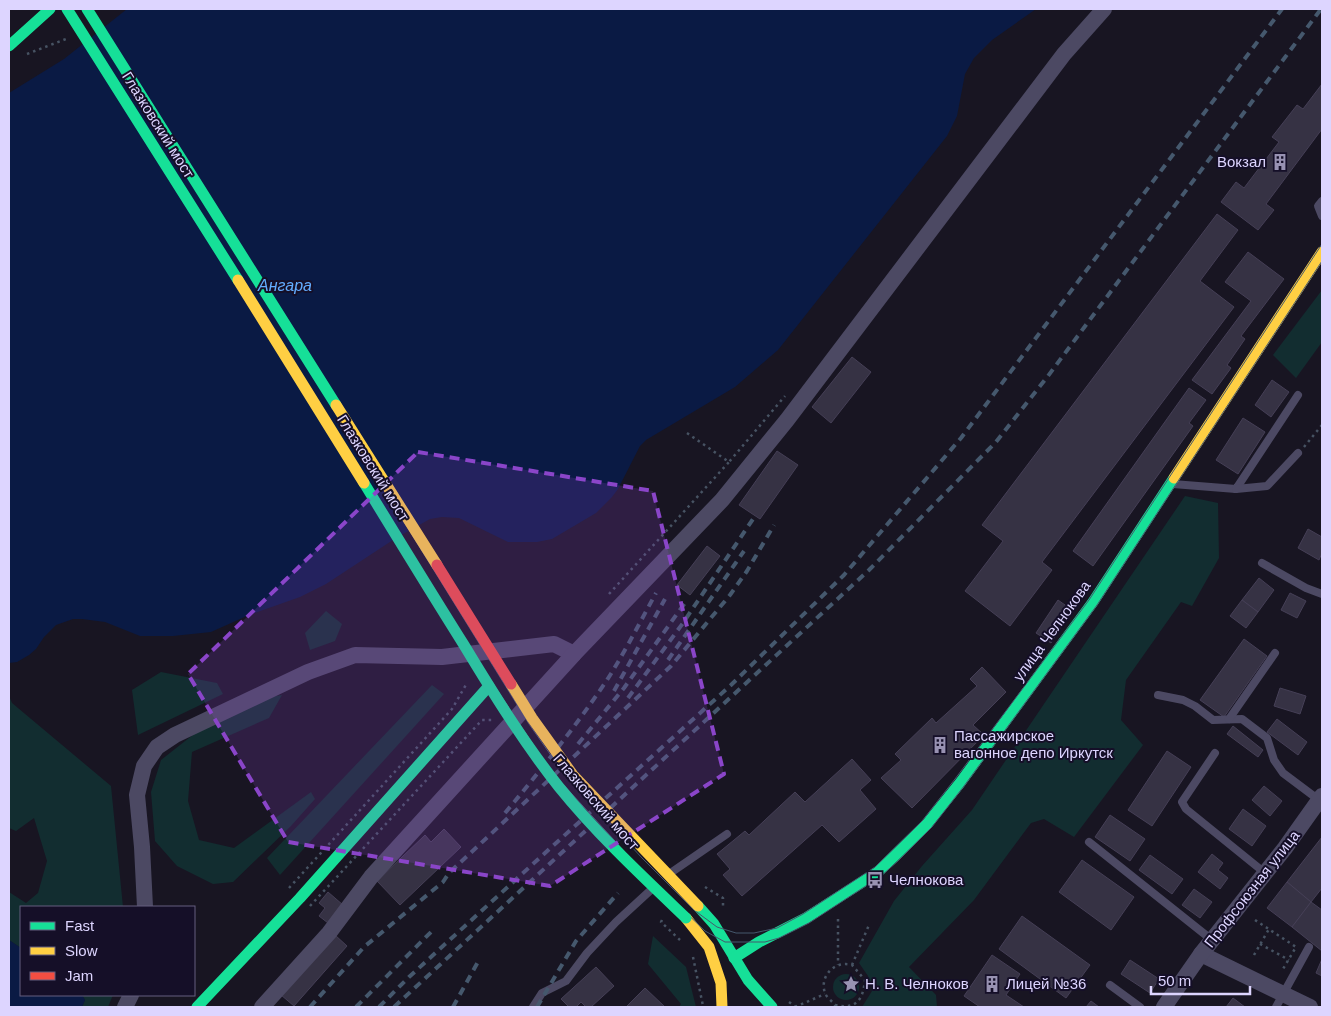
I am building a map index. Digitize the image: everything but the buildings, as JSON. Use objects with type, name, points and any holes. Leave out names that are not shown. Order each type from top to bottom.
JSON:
[{"type":"main road","points":[[10,40],[50,9]]},
{"type":"main road","name":"Глазковский мост","points":[[67,9],[257,310],[489,686],[541,764],[560,788],[633,867],[686,918],[709,947]]},
{"type":"main road","name":"Глазковский мост","points":[[87,9],[415,528],[532,718],[560,759],[715,925],[734,958],[762,999],[772,1007]]},
{"type":"main road","name":"улица Челнокова","points":[[734,958],[759,942],[806,918],[878,872],[927,824],[960,783],[1093,602],[1322,252]]},
{"type":"main road","points":[[197,1007],[300,898],[489,686]]},
{"type":"main road","points":[[709,947],[734,958]]},
{"type":"main road","points":[[709,947],[721,983],[722,1007]]},
{"type":"street","points":[[262,1007],[329,933],[372,877],[574,654],[722,500],[787,420],[1064,54],[1104,9]]},
{"type":"street","points":[[145,906],[142,847],[136,795],[144,766],[157,747],[175,736],[308,672],[356,655],[442,657],[554,644],[574,654]]},
{"type":"street","name":"Профсоюзная улица","points":[[1164,1007],[1201,954],[1321,798]]},
{"type":"street","points":[[1201,954],[1280,1001],[1310,1007]]},
{"type":"lane","points":[[1322,201],[1318,206],[1322,216]]},
{"type":"lane","points":[[1236,489],[1298,395]]},
{"type":"lane","points":[[1171,483],[1236,489],[1267,486],[1298,453]]},
{"type":"lane","points":[[1262,563],[1306,588],[1322,594]]},
{"type":"lane","points":[[1229,719],[1275,653]]},
{"type":"lane","points":[[1158,695],[1183,700],[1195,706],[1213,720],[1242,719],[1267,738],[1274,760],[1283,773],[1321,798]]},
{"type":"lane","points":[[1215,753],[1182,802],[1186,809],[1265,873]]},
{"type":"lane","points":[[534,1007],[542,993],[566,981],[587,953],[642,896],[681,865],[727,834]]},
{"type":"lane","points":[[1089,842],[1212,940]]},
{"type":"lane","points":[[1280,1001],[1309,947]]},
{"type":"lane","points":[[1110,985],[1140,1007]]},
{"type":"path","points":[[26,54],[70,38]]},
{"type":"path","points":[[1298,453],[1322,425]]},
{"type":"path","points":[[606,597],[730,462]]},
{"type":"path","points":[[289,888],[452,709],[467,684],[467,674]]},
{"type":"path","points":[[310,906],[482,720],[492,720]]},
{"type":"path","points":[[702,885],[723,898],[724,910]]},
{"type":"path","points":[[838,918],[838,965]]},
{"type":"path","points":[[1255,920],[1296,946],[1283,969]]},
{"type":"path","points":[[660,922],[683,943]]},
{"type":"path","points":[[852,965],[869,925]]},
{"type":"path","points":[[1254,955],[1269,929]]},
{"type":"path","points":[[1260,944],[1289,960]]},
{"type":"path","points":[[692,957],[704,1007]]},
{"type":"path","points":[[838,965],[852,965],[865,980],[863,996],[857,1002],[844,1007],[835,1006],[825,994],[823,981],[832,968],[838,965]]},
{"type":"path","points":[[795,1007],[825,994]]},
{"type":"highlighted area","points":[[418,452],[653,491],[724,774],[550,886],[288,842],[188,674]]},
{"type":"green space","points":[[1322,290],[1322,342],[1296,378],[1273,355]]},
{"type":"green space","points":[[1185,496],[1218,503],[1219,558],[1192,606],[1181,602],[1126,680],[1121,720],[1143,745],[1074,837],[1044,819],[1031,823],[974,900],[909,967],[936,995],[937,1007],[862,1007],[872,991],[868,976],[859,963],[894,901],[922,866],[972,810]]},
{"type":"green space","points":[[326,611],[342,624],[335,641],[310,650],[305,633]]},
{"type":"green space","points":[[161,672],[217,683],[223,694],[138,735],[132,690]]},
{"type":"green space","points":[[432,685],[444,694],[280,875],[267,858]]},
{"type":"green space","points":[[282,695],[269,718],[192,752],[188,801],[199,840],[234,848],[311,792],[315,799],[291,826],[233,882],[213,884],[177,866],[155,841],[151,792],[161,760],[194,734],[269,697]]},
{"type":"green space","points":[[9,696],[12,703],[111,786],[123,906],[20,906],[20,947],[9,940],[9,892],[26,903],[38,893],[47,861],[34,818],[16,831],[9,828]]},
{"type":"green space","points":[[653,936],[686,967],[696,1007],[679,1007],[681,1004],[648,964]]},
{"type":"green space","points":[[846,974],[856,977],[859,987],[856,997],[846,1000],[836,997],[833,987],[836,977]]},
{"type":"green space","points":[[83,996],[113,996],[108,1007],[82,1007],[85,1000]]},
{"type":"water","name":"Ангара","points":[[127,9],[1036,9],[992,40],[974,58],[965,74],[957,116],[947,136],[778,350],[735,387],[646,440],[640,446],[618,489],[596,513],[552,539],[537,542],[508,542],[459,518],[442,517],[430,519],[396,538],[326,584],[300,597],[249,615],[211,632],[173,636],[140,636],[105,622],[73,619],[56,625],[29,655],[17,662],[9,663],[9,93],[64,59]]},
{"type":"water","points":[[9,940],[20,947],[20,996],[83,996],[85,1000],[82,1007],[9,1007]]},
{"type":"tram line","points":[[72,9],[260,307],[484,670],[550,770],[636,864],[705,931],[725,942],[765,942],[779,938],[809,923],[881,876],[932,827],[1097,605],[1322,261]]},
{"type":"tram line","points":[[83,9],[268,302],[529,724],[557,764],[642,858],[694,910],[717,927],[736,933],[754,933],[777,928],[803,914],[875,867],[922,821],[1089,600],[1322,244]]},
{"type":"railway","points":[[379,1007],[409,977],[731,685],[844,575],[961,438],[1282,9]]},
{"type":"railway","points":[[394,1007],[869,570],[996,442],[1048,376],[1321,9]]},
{"type":"railway","points":[[628,698],[683,623],[755,516]]},
{"type":"railway","points":[[310,1007],[364,947],[443,882],[449,873],[671,666],[730,595],[747,571],[774,525]]},
{"type":"railway","points":[[668,660],[744,551]]},
{"type":"railway","points":[[505,813],[558,748],[607,680],[656,593]]},
{"type":"railway","points":[[614,691],[665,599]]},
{"type":"railway","points":[[578,744],[624,688],[687,600]]},
{"type":"railway","points":[[537,1007],[576,941],[618,893]]},
{"type":"railway","points":[[356,1007],[432,931]]},
{"type":"railway","points":[[453,1007],[479,960]]},
{"type":"traffic: fast","points":[[9,46],[50,9]]},
{"type":"traffic: fast","points":[[67,9],[238,280]]},
{"type":"traffic: fast","points":[[87,9],[336,405]]},
{"type":"traffic: fast","points":[[734,958],[759,942],[806,918],[878,872],[927,824],[960,783],[1093,602],[1174,478]]},
{"type":"traffic: fast","points":[[364,483],[498,699],[546,770],[604,838],[686,918]]},
{"type":"traffic: fast","points":[[197,1007],[300,898],[489,686]]},
{"type":"traffic: fast","points":[[698,906],[714,924],[748,980],[772,1007]]},
{"type":"traffic: slow","points":[[1174,478],[1322,252]]},
{"type":"traffic: slow","points":[[238,280],[364,483]]},
{"type":"traffic: slow","points":[[336,405],[437,565]]},
{"type":"traffic: slow","points":[[511,684],[532,718],[573,775],[698,906]]},
{"type":"traffic: slow","points":[[686,918],[709,947],[721,983],[722,1007]]},
{"type":"traffic: jam","points":[[437,565],[511,684]]},
{"type":"place","name":"Вокзал","points":[[1280,162]]},
{"type":"place","name":"Пассажирское вагонное депо Иркутск","points":[[940,745]]},
{"type":"place","name":"Челнокова","points":[[875,880]]},
{"type":"place","name":"Н. В. Челноков","points":[[851,984]]},
{"type":"place","name":"Лицей №36","points":[[992,984]]}]
